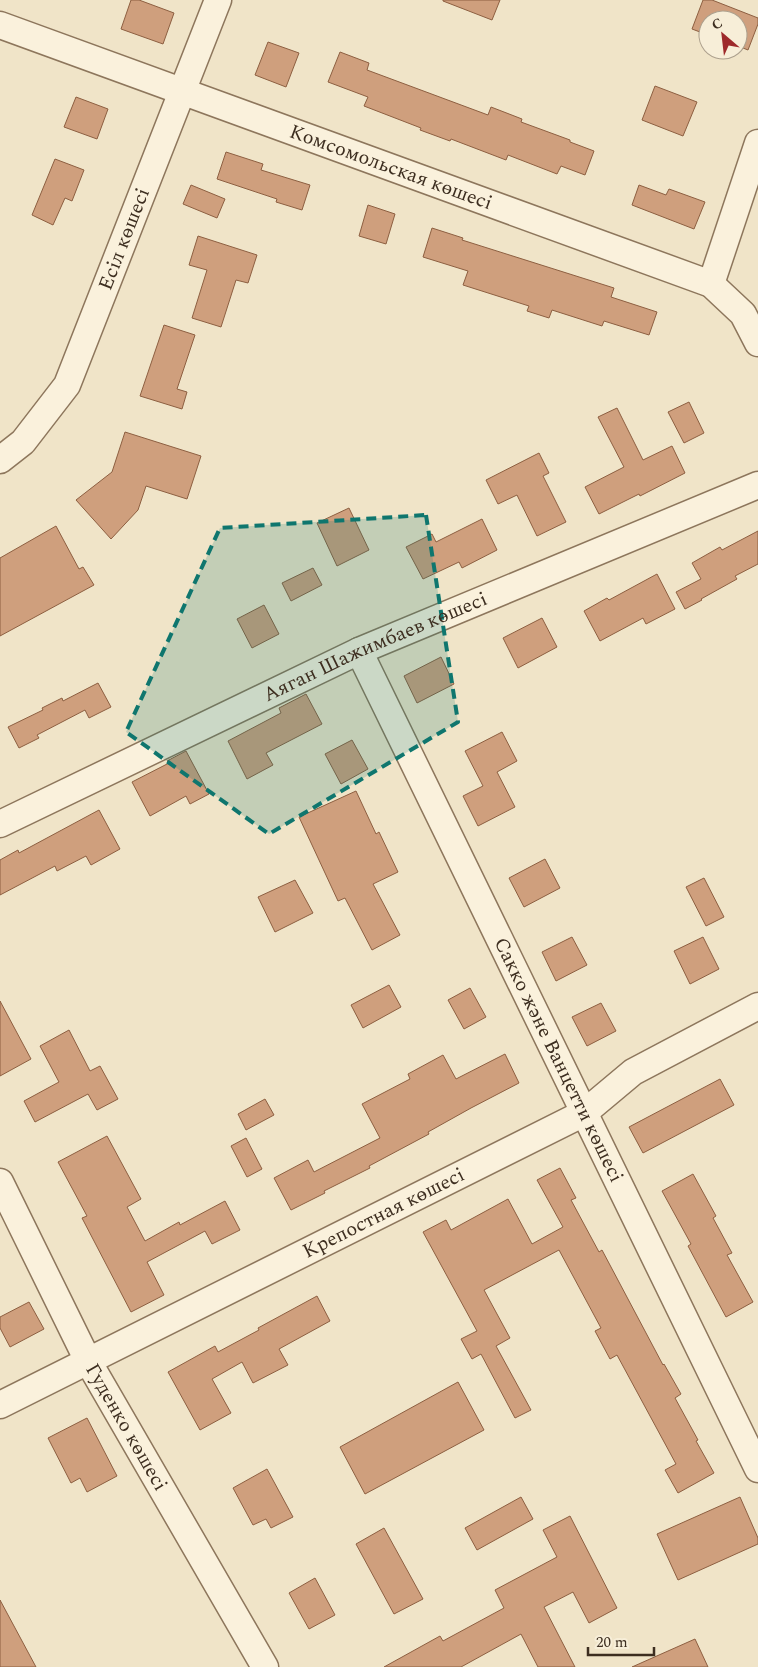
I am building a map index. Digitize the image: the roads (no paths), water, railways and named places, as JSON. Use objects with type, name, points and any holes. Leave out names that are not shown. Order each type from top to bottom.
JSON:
[{"type":"street","name":"Есіл көшесі","points":[[0,460],[23,442],[67,386],[218,0]]},
{"type":"street","name":"Комсомольская көшесі","points":[[0,25],[711,284],[743,314],[758,343]]},
{"type":"street","points":[[711,284],[758,143]]},
{"type":"street","name":"Аяган Шажимбаев көшесі","points":[[0,824],[359,651],[758,485]]},
{"type":"street","name":"Сакко және Ванцетти көшесі","points":[[359,651],[758,1469]]},
{"type":"street","name":"Крепостная көшесі","points":[[0,1405],[584,1113],[633,1072],[758,1006]]},
{"type":"street","name":"Гуденко көшесі","points":[[0,1182],[88,1361],[265,1667]]}]
